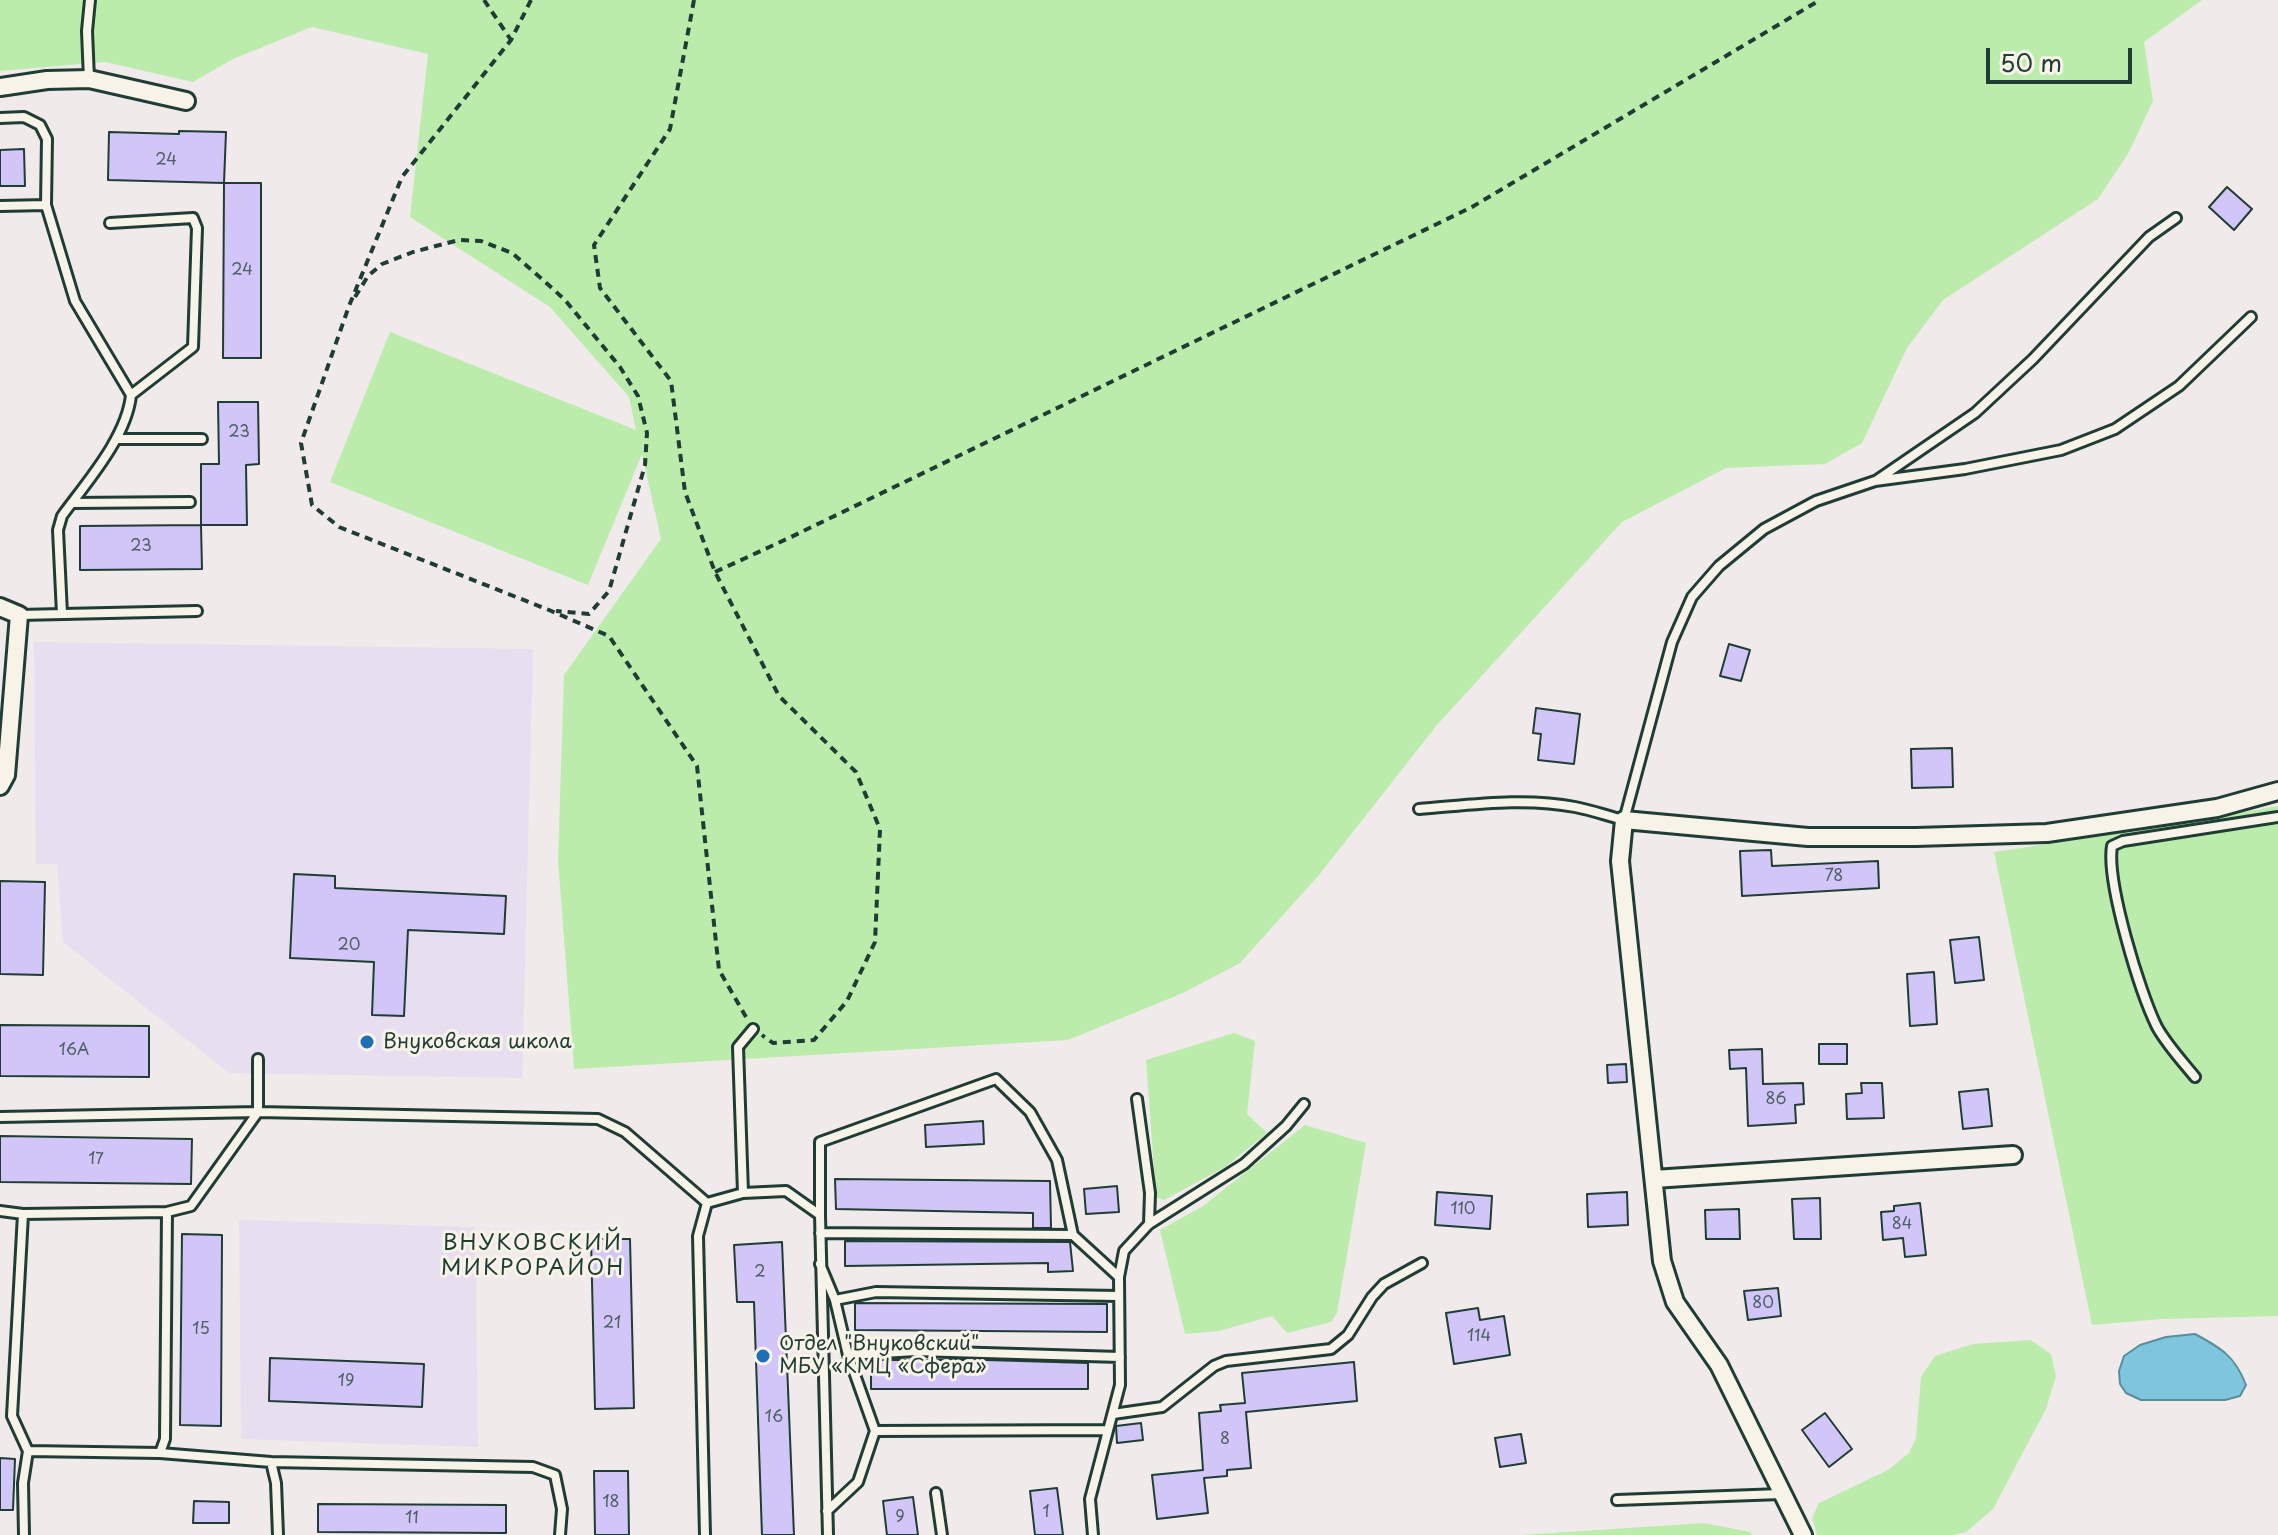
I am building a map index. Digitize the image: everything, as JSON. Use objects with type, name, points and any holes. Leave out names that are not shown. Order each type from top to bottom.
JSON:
[{"type":"street","points":[[0,87],[47,80],[89,79],[186,101]]},
{"type":"street","points":[[0,607],[19,615],[6,775],[0,786]]},
{"type":"street","points":[[1803,1535],[1719,1365],[1675,1302],[1662,1261],[1620,861],[1624,820],[1808,837],[2047,833],[2217,808],[2278,791]]},
{"type":"street","points":[[1654,1179],[2013,1155]]},
{"type":"lane","points":[[89,79],[87,31],[90,0]]},
{"type":"lane","points":[[0,118],[24,117],[40,125],[47,139],[46,205],[75,301],[131,395],[130,407],[116,439],[62,516],[58,530],[62,614]]},
{"type":"lane","points":[[0,206],[46,205]]},
{"type":"lane","points":[[110,223],[193,218],[197,228],[193,347],[131,395]]},
{"type":"lane","points":[[1875,481],[1975,413],[2033,359],[2149,237],[2176,218]]},
{"type":"lane","points":[[1419,809],[1507,802],[1541,803],[1575,807],[1624,820],[1672,642],[1692,597],[1719,566],[1764,529],[1816,501],[1875,481],[1965,469],[2061,450],[2115,429],[2179,386],[2251,317]]},
{"type":"lane","points":[[116,439],[202,439]]},
{"type":"lane","points":[[72,503],[190,502]]},
{"type":"lane","points":[[19,615],[197,611]]},
{"type":"lane","points":[[2195,1077],[2159,1031],[2147,1004],[2127,940],[2109,861],[2112,846],[2123,841],[2278,817]]},
{"type":"lane","points":[[743,1193],[738,1047],[753,1029]]},
{"type":"lane","points":[[0,1211],[23,1214],[167,1212],[191,1206],[258,1112],[258,1059]]},
{"type":"lane","points":[[828,1535],[820,1264],[820,1142],[996,1079],[1030,1112],[1057,1160],[1073,1235],[1119,1277]]},
{"type":"lane","points":[[1137,1099],[1150,1193],[1149,1224]]},
{"type":"lane","points":[[1093,1535],[1090,1499],[1120,1385],[1119,1277],[1124,1251],[1149,1224],[1244,1164],[1286,1126],[1304,1104]]},
{"type":"lane","points":[[0,1117],[258,1112],[598,1119],[625,1132],[707,1203]]},
{"type":"lane","points":[[707,1203],[743,1193],[786,1191],[820,1215]]},
{"type":"lane","points":[[705,1535],[698,1236],[707,1203]]},
{"type":"lane","points":[[160,1453],[165,1439],[167,1212]]},
{"type":"lane","points":[[23,1214],[12,1416],[28,1451],[23,1483],[24,1535]]},
{"type":"lane","points":[[820,1233],[1073,1235]]},
{"type":"lane","points":[[1113,1414],[1162,1407],[1214,1366],[1226,1361],[1331,1349],[1348,1335],[1384,1284],[1422,1263]]},
{"type":"lane","points":[[820,1264],[835,1300],[848,1355],[875,1431],[858,1482],[827,1511]]},
{"type":"lane","points":[[835,1300],[876,1292],[1119,1296]]},
{"type":"lane","points":[[848,1355],[916,1351],[1120,1357]]},
{"type":"lane","points":[[875,1431],[1108,1430]]},
{"type":"lane","points":[[28,1451],[160,1453],[271,1462],[533,1467],[555,1475],[562,1509],[560,1535]]},
{"type":"lane","points":[[271,1462],[276,1483],[278,1535]]},
{"type":"lane","points":[[936,1493],[942,1535]]},
{"type":"lane","points":[[1617,1500],[1781,1494]]},
{"type":"path","points":[[484,0],[511,40]]},
{"type":"path","points":[[531,0],[511,40],[402,177],[349,306],[301,443],[312,505],[339,527],[609,636],[697,766],[719,970],[753,1029],[773,1043],[814,1040],[847,1001],[875,942],[880,829],[856,772],[779,696],[715,572],[685,492],[671,381],[600,288],[594,245],[670,129],[694,0]]},
{"type":"path","points":[[715,572],[1472,207],[1820,0]]},
{"type":"path","points":[[349,306],[368,276],[382,264],[459,240],[481,241],[512,253],[542,279],[565,300],[620,367],[638,396],[647,433],[645,465],[626,534],[609,591],[589,614],[549,610]]},
{"type":"shaded area","points":[[34,642],[533,649],[522,1078],[229,1073],[63,942],[57,864],[36,864]]},
{"type":"shaded area","points":[[239,1220],[475,1227],[478,1447],[241,1439]]},
{"type":"green space","points":[[0,0],[2202,0],[2144,42],[2153,101],[2129,152],[2098,199],[1943,300],[1907,348],[1862,443],[1825,464],[1726,468],[1622,522],[1437,725],[1319,875],[1240,963],[1183,993],[1068,1040],[574,1069],[558,860],[564,675],[661,539],[642,454],[588,585],[330,482],[390,332],[636,430],[629,397],[550,307],[410,217],[428,54],[312,27],[233,59],[193,82],[105,62],[0,71]]},
{"type":"green space","points":[[2278,806],[2278,1316],[2162,1319],[2092,1325],[1994,852]]},
{"type":"green space","points":[[1234,1033],[1255,1041],[1247,1114],[1267,1133],[1225,1167],[1164,1200],[1156,1197],[1146,1060]]},
{"type":"green space","points":[[1305,1125],[1366,1143],[1337,1313],[1331,1322],[1287,1333],[1272,1316],[1219,1331],[1185,1334],[1160,1230],[1203,1206]]},
{"type":"green space","points":[[2031,1340],[2051,1354],[2056,1376],[2046,1409],[1993,1509],[1966,1532],[1953,1535],[1817,1535],[1812,1518],[1819,1503],[1888,1470],[1909,1453],[1916,1438],[1921,1377],[1935,1356],[1973,1344]]},
{"type":"green space","points":[[1704,1523],[1750,1532],[1752,1535],[1521,1535]]},
{"type":"water","points":[[2195,1334],[2232,1360],[2246,1385],[2240,1396],[2225,1400],[2141,1400],[2126,1393],[2120,1384],[2119,1371],[2124,1356],[2140,1345],[2166,1337]]},
{"type":"building","points":[[179,131],[226,132],[224,183],[108,180],[109,132],[179,134]]},
{"type":"building","points":[[24,149],[25,186],[0,186],[0,150]]},
{"type":"building","points":[[224,183],[261,183],[261,358],[223,358]]},
{"type":"building","points":[[2227,187],[2252,209],[2234,230],[2209,207]]},
{"type":"building","points":[[218,402],[258,402],[259,464],[246,465],[247,525],[201,525],[201,464],[219,464]]},
{"type":"building","points":[[201,525],[202,569],[80,570],[80,526]]},
{"type":"building","points":[[1729,644],[1750,650],[1741,681],[1720,676]]},
{"type":"building","points":[[1536,708],[1580,714],[1574,764],[1538,760],[1541,734],[1533,733]]},
{"type":"building","points":[[1952,748],[1953,787],[1912,788],[1911,749]]},
{"type":"building","points":[[1771,850],[1772,866],[1878,861],[1879,888],[1742,896],[1740,851]]},
{"type":"building","points":[[294,874],[335,876],[335,888],[506,896],[504,934],[408,930],[404,1016],[372,1015],[374,962],[290,958]]},
{"type":"building","points":[[0,881],[45,882],[43,975],[0,974]]},
{"type":"building","points":[[1979,937],[1984,980],[1955,983],[1950,940]]},
{"type":"building","points":[[1934,972],[1937,1024],[1910,1026],[1907,974]]},
{"type":"building","points":[[0,1025],[149,1026],[149,1077],[0,1076]]},
{"type":"building","points":[[1819,1044],[1847,1044],[1847,1064],[1819,1064]]},
{"type":"building","points":[[1762,1049],[1763,1084],[1803,1083],[1804,1104],[1795,1105],[1796,1123],[1748,1126],[1746,1068],[1730,1069],[1729,1050]]},
{"type":"building","points":[[1626,1064],[1627,1082],[1608,1083],[1607,1065]]},
{"type":"building","points":[[1861,1083],[1882,1083],[1884,1118],[1847,1119],[1846,1094],[1862,1093]]},
{"type":"building","points":[[1988,1089],[1992,1126],[1963,1129],[1959,1092]]},
{"type":"building","points":[[983,1121],[984,1144],[926,1147],[925,1125]]},
{"type":"building","points":[[0,1136],[192,1139],[191,1184],[0,1182]]},
{"type":"building","points":[[835,1179],[1050,1181],[1051,1228],[1033,1228],[1033,1213],[836,1209]]},
{"type":"building","points":[[1117,1186],[1119,1212],[1086,1214],[1084,1189]]},
{"type":"building","points":[[1437,1192],[1492,1196],[1490,1229],[1435,1225]]},
{"type":"building","points":[[1627,1192],[1628,1225],[1588,1227],[1587,1194]]},
{"type":"building","points":[[1820,1198],[1821,1239],[1794,1239],[1792,1199]]},
{"type":"building","points":[[1920,1203],[1926,1255],[1905,1257],[1903,1238],[1883,1240],[1881,1212],[1894,1211],[1894,1206]]},
{"type":"building","points":[[1739,1209],[1740,1239],[1706,1239],[1705,1210]]},
{"type":"building","points":[[182,1234],[222,1235],[221,1426],[180,1425]]},
{"type":"building","points":[[591,1239],[630,1239],[634,1408],[595,1409]]},
{"type":"building","points":[[845,1241],[1070,1242],[1073,1271],[1048,1272],[1048,1263],[845,1266]]},
{"type":"building","points":[[782,1242],[794,1535],[762,1535],[754,1302],[737,1302],[734,1245]]},
{"type":"building","points":[[1778,1288],[1781,1316],[1748,1320],[1744,1291]]},
{"type":"building","points":[[855,1303],[1107,1304],[1107,1332],[855,1330]]},
{"type":"building","points":[[1478,1308],[1480,1320],[1504,1316],[1510,1355],[1454,1364],[1446,1313]]},
{"type":"building","points":[[270,1358],[424,1364],[422,1407],[269,1401]]},
{"type":"building","points":[[871,1361],[1088,1363],[1088,1389],[871,1389]]},
{"type":"building","points":[[1354,1362],[1357,1401],[1246,1412],[1251,1468],[1227,1470],[1227,1476],[1204,1478],[1208,1513],[1157,1519],[1152,1475],[1203,1470],[1199,1413],[1221,1411],[1220,1405],[1245,1403],[1242,1373]]},
{"type":"building","points":[[1825,1413],[1852,1449],[1829,1467],[1802,1430]]},
{"type":"building","points":[[1141,1423],[1143,1440],[1117,1443],[1116,1426]]},
{"type":"building","points":[[1521,1434],[1526,1463],[1500,1467],[1495,1438]]},
{"type":"building","points":[[0,1458],[15,1459],[13,1510],[0,1510]]},
{"type":"building","points":[[594,1471],[628,1471],[629,1535],[595,1535]]},
{"type":"building","points":[[1057,1488],[1063,1535],[1035,1535],[1030,1491]]},
{"type":"building","points":[[913,1497],[918,1535],[887,1535],[883,1501]]},
{"type":"building","points":[[194,1501],[229,1502],[229,1523],[193,1523]]},
{"type":"building","points":[[318,1504],[506,1505],[506,1533],[318,1532]]},
{"type":"place","name":"Внуковская школа","points":[[367,1042]]},
{"type":"place","name":"Отдел \"Внуковский\" МБУ «КМЦ «Сфера»","points":[[763,1356]]},
{"type":"district","name":"ВНУКОВСКИЙ МИКРОРАЙОН","points":[[533,1256]]}]
